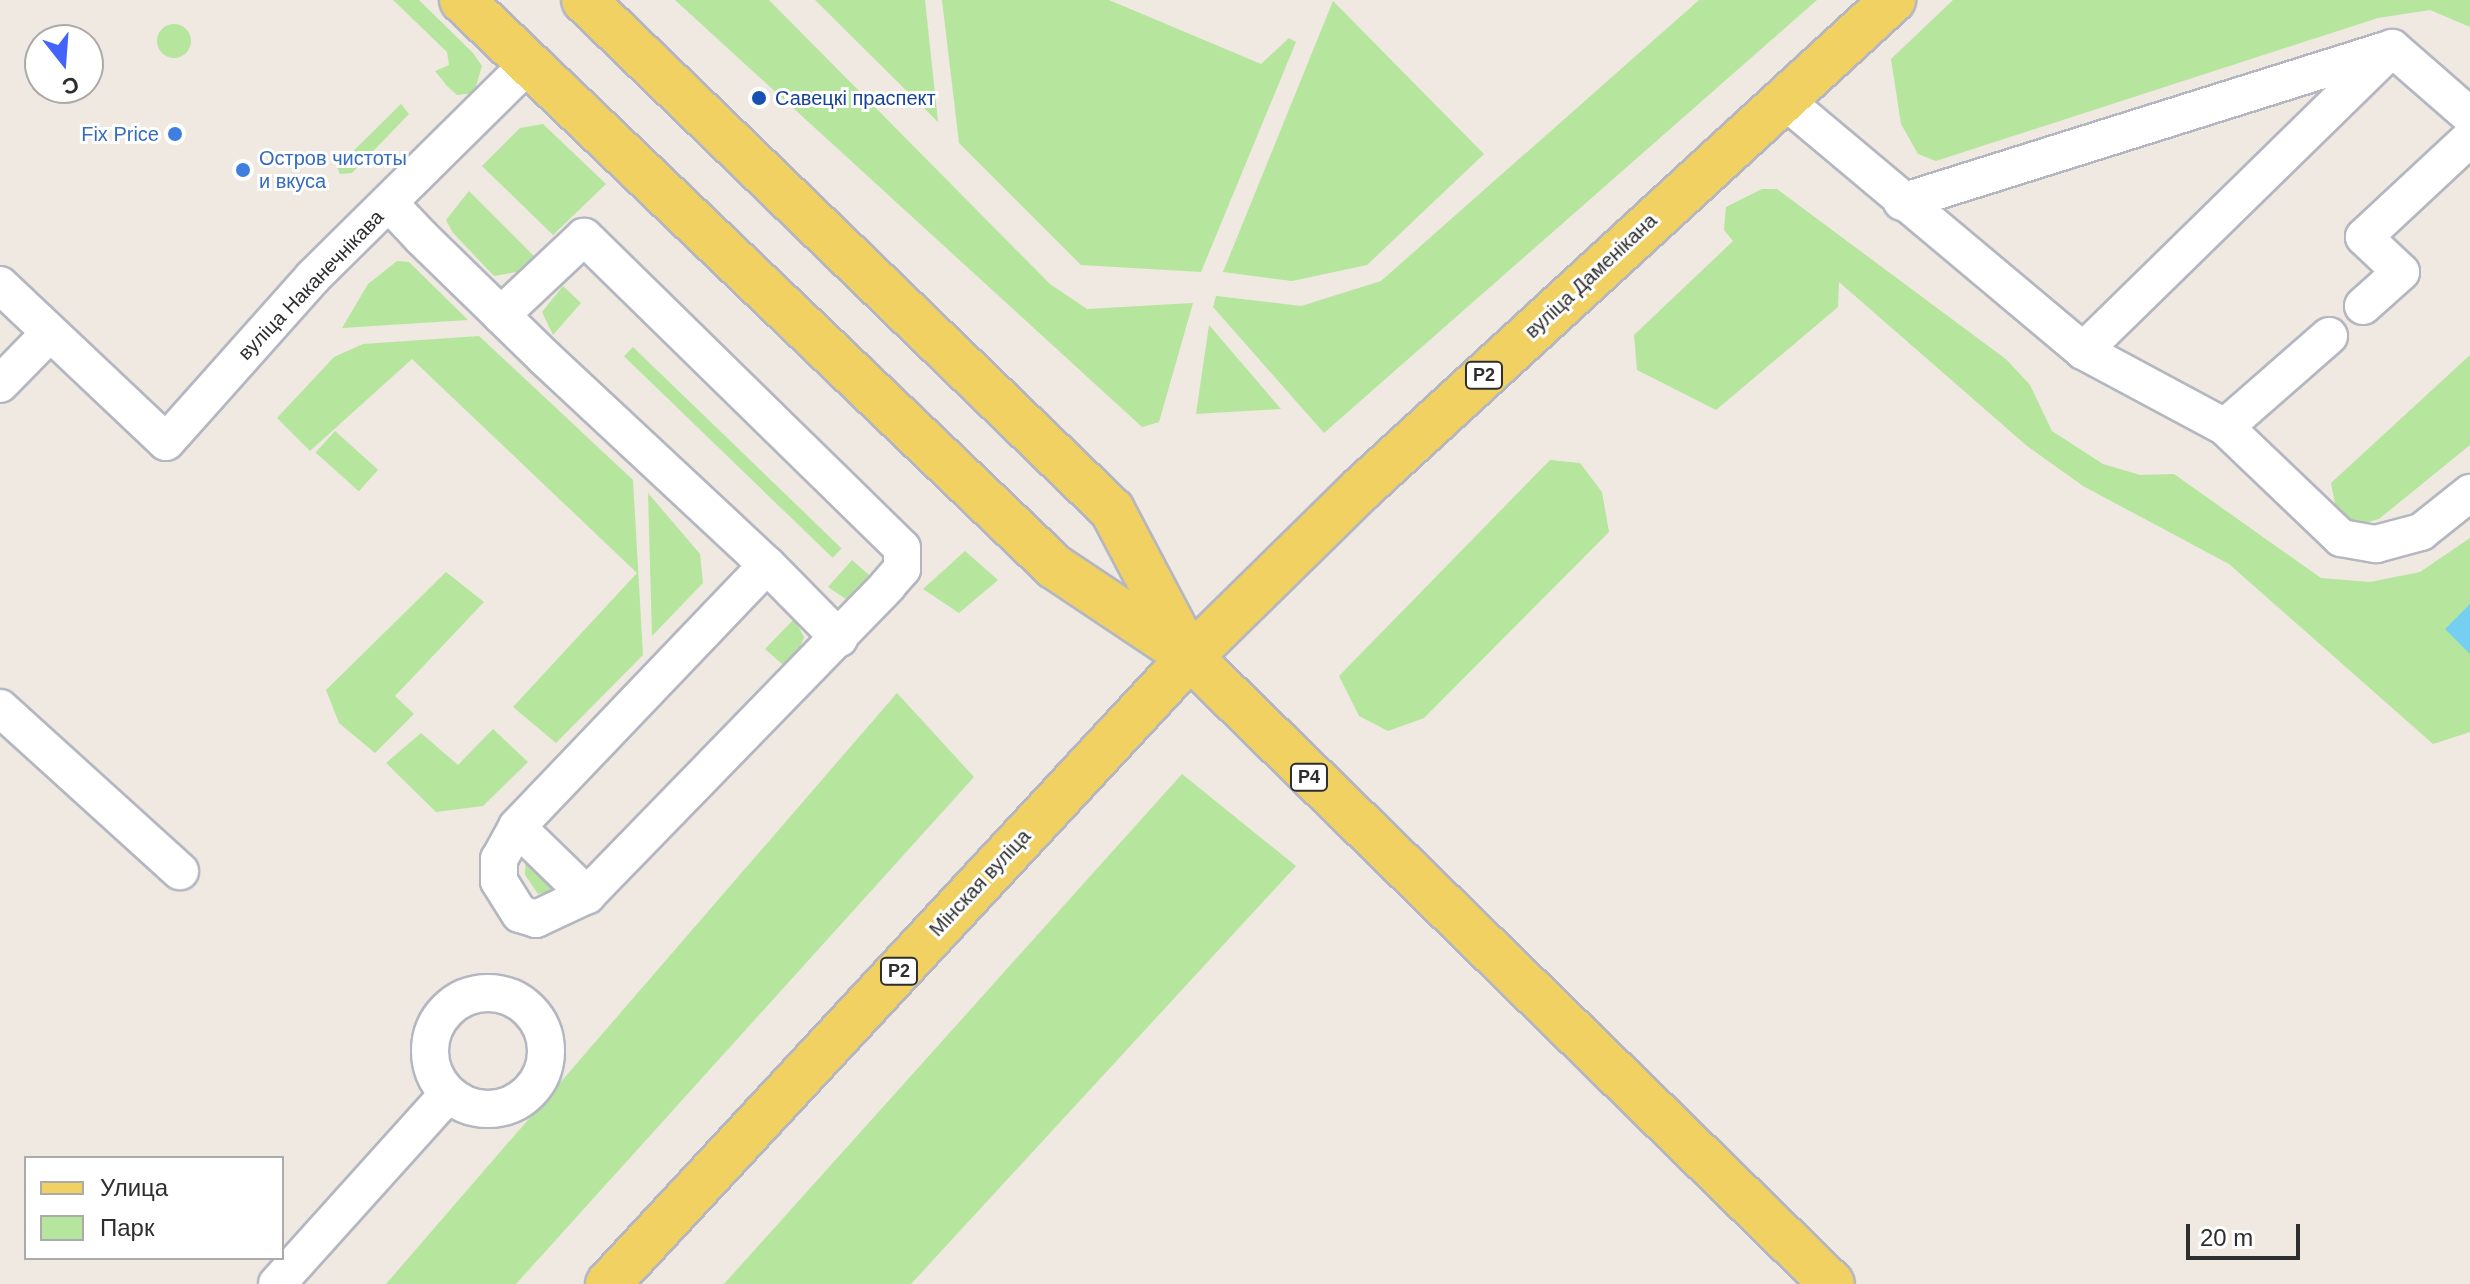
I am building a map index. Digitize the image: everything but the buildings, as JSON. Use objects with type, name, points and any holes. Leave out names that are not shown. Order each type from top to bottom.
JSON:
[{"type":"main road","name":"Р4","points":[[462,0],[1055,567],[1190,657],[1832,1284]]},
{"type":"main road","name":"Р4","points":[[584,0],[1112,510],[1190,657]]},
{"type":"main road","name":"вуліца Даменікана","points":[[1190,657],[1361,489],[1893,0]]},
{"type":"main road","name":"Мінская вуліца","points":[[608,1284],[1190,657]]},
{"type":"street","points":[[1902,202],[2392,48]]},
{"type":"street","points":[[2392,48],[2470,116]]},
{"type":"street","points":[[2083,351],[2392,48]]},
{"type":"street","name":"вуліца Наканечнікава","points":[[48,335],[166,442],[389,203],[528,64]]},
{"type":"street","points":[[1783,99],[2083,351],[2225,427],[2341,538],[2376,544],[2421,532],[2470,493]]},
{"type":"street","points":[[2363,306],[2401,272],[2364,237],[2470,138]]},
{"type":"street","points":[[389,203],[501,315],[767,565],[839,638]]},
{"type":"street","points":[[501,315],[584,237],[902,548],[902,569],[839,638],[587,895],[536,919],[520,914],[499,881],[499,859],[517,827],[767,565]]},
{"type":"street","points":[[0,285],[48,335],[0,384]]},
{"type":"street","points":[[2225,427],[2329,336]]},
{"type":"street","points":[[0,708],[180,871]]},
{"type":"street","points":[[517,827],[587,895]]},
{"type":"street","points":[[277,1284],[448,1094]]},
{"type":"green space","points":[[393,0],[419,0],[473,53],[482,66],[474,93],[457,95],[447,86],[435,71],[449,65],[447,52]]},
{"type":"green space","points":[[675,0],[769,0],[1050,284],[1087,309],[1193,303],[1159,422],[1142,427]]},
{"type":"green space","points":[[815,0],[925,0],[938,122]]},
{"type":"green space","points":[[942,0],[1109,0],[1261,64],[1289,38],[1296,42],[1201,272],[1081,265],[959,143]]},
{"type":"green space","points":[[1699,0],[1817,0],[1324,433],[1213,307],[1216,296],[1301,306],[1381,281]]},
{"type":"green space","points":[[1953,0],[2470,0],[2470,27],[2430,10],[2378,18],[1936,161],[1918,154],[1901,124],[1891,59]]},
{"type":"green space","points":[[1333,1],[1484,154],[1367,265],[1292,281],[1223,272]]},
{"type":"green space","points":[[174,24],[186,29],[191,41],[186,53],[174,58],[162,53],[157,41],[162,29]]},
{"type":"green space","points":[[401,104],[409,114],[352,173],[340,174],[337,167]]},
{"type":"green space","points":[[543,124],[606,184],[553,235],[482,166],[520,128]]},
{"type":"green space","points":[[1762,189],[1777,189],[2007,360],[2030,385],[2052,431],[2103,464],[2140,475],[2174,474],[2321,578],[2370,582],[2420,572],[2470,538],[2470,732],[2433,744],[2229,564],[2083,486],[2027,446],[1839,282],[1838,307],[1716,410],[1637,370],[1634,335],[1733,241],[1724,230],[1726,207]]},
{"type":"green space","points":[[469,191],[539,261],[528,270],[494,276],[453,233],[446,220]]},
{"type":"green space","points":[[397,261],[409,262],[468,320],[342,328],[368,284]]},
{"type":"green space","points":[[563,286],[581,303],[553,335],[542,312]]},
{"type":"green space","points":[[1209,325],[1281,409],[1196,414]]},
{"type":"green space","points":[[479,336],[633,480],[643,655],[556,743],[513,707],[637,573],[412,359],[310,451],[277,418],[334,357],[363,344]]},
{"type":"green space","points":[[633,347],[842,548],[833,558],[624,356]]},
{"type":"green space","points":[[2470,355],[2470,445],[2379,519],[2361,524],[2348,518],[2335,504],[2331,483]]},
{"type":"green space","points":[[335,431],[378,470],[359,491],[316,453]]},
{"type":"green space","points":[[1550,460],[1580,463],[1602,492],[1609,532],[1424,718],[1388,731],[1359,716],[1339,676]]},
{"type":"green space","points":[[648,493],[700,554],[703,583],[652,636]]},
{"type":"green space","points":[[965,551],[998,580],[959,613],[923,589]]},
{"type":"green space","points":[[852,560],[876,581],[849,601],[828,587]]},
{"type":"green space","points":[[446,572],[484,602],[395,696],[414,714],[375,753],[339,723],[326,690]]},
{"type":"green space","points":[[794,619],[804,637],[791,672],[765,649]]},
{"type":"green space","points":[[897,693],[974,777],[516,1284],[386,1284]]},
{"type":"green space","points":[[493,729],[528,762],[483,806],[436,812],[386,763],[421,733],[458,765]]},
{"type":"green space","points":[[1182,774],[1296,866],[911,1284],[724,1284]]},
{"type":"green space","points":[[526,852],[569,891],[538,894],[525,875]]},
{"type":"water","points":[[2470,604],[2470,654],[2445,629]]},
{"type":"place","name":"Савецкі праспект","points":[[759,98]]},
{"type":"place","name":"Fix Price","points":[[175,134]]},
{"type":"place","name":"Остров чистоты и вкуса","points":[[243,170]]}]
